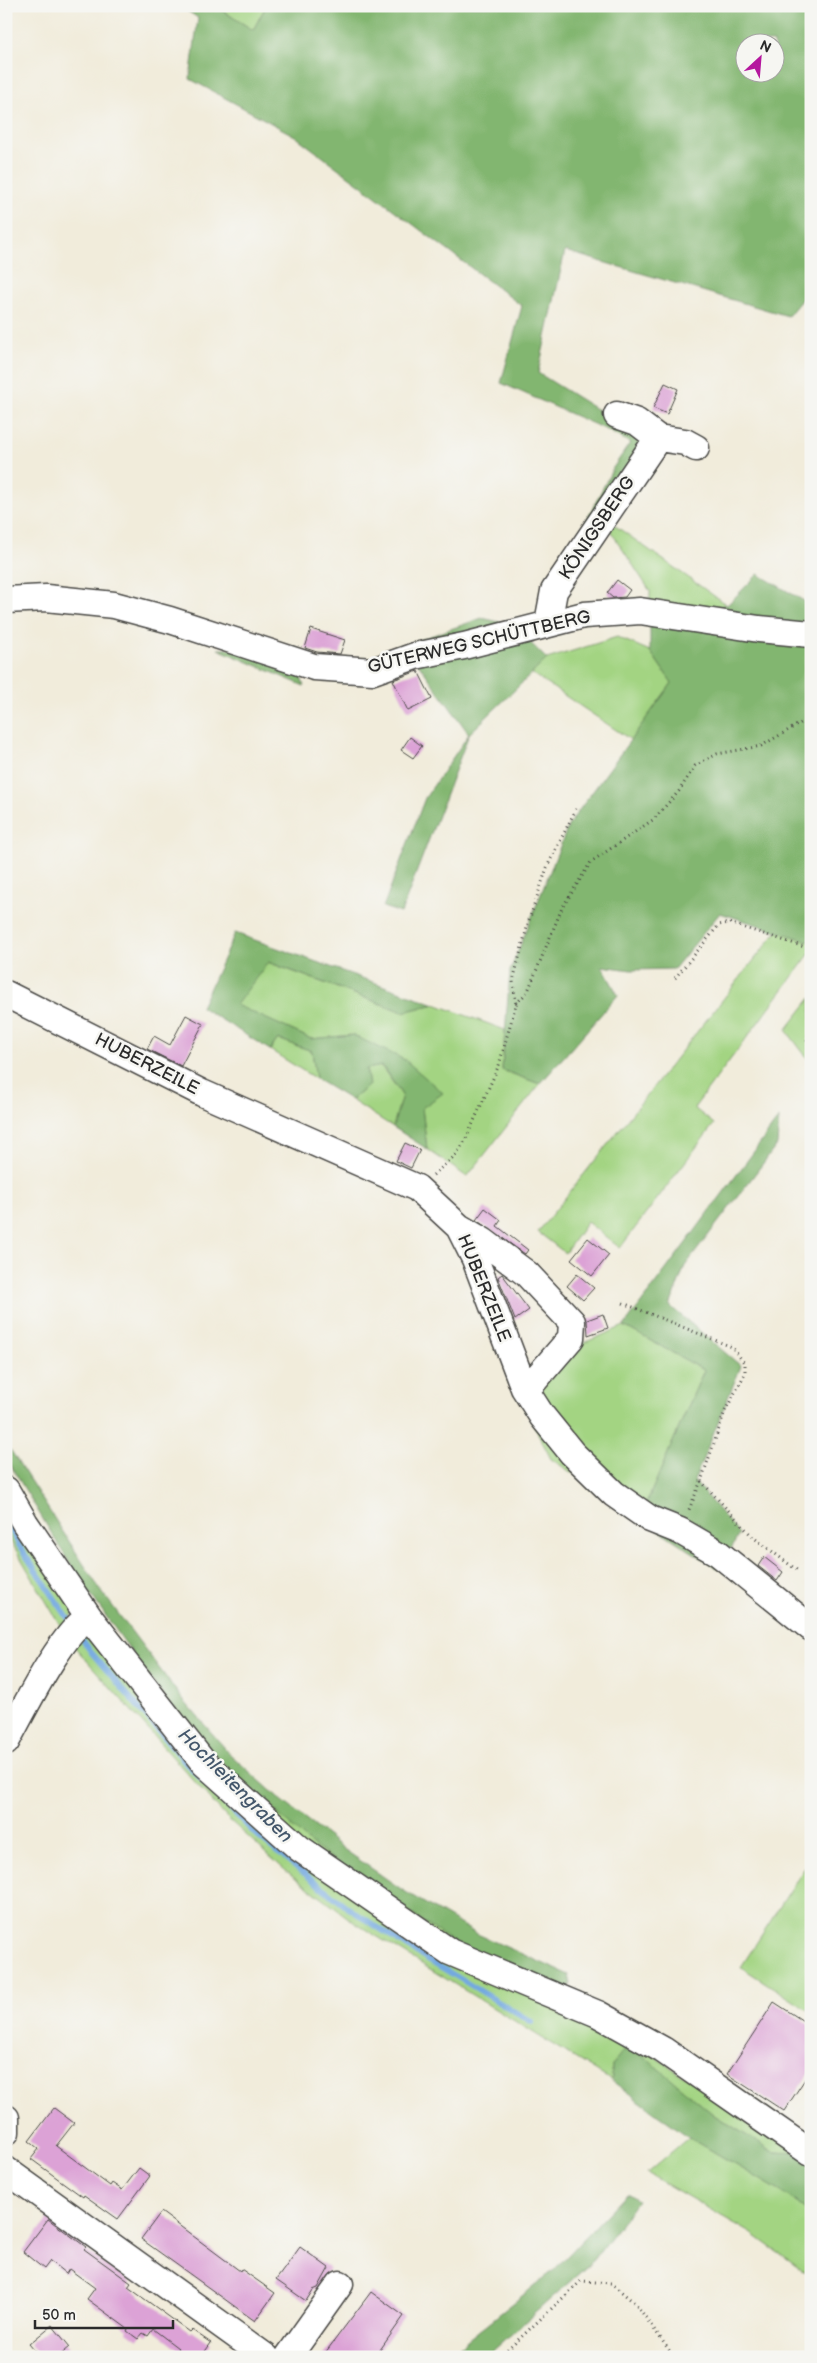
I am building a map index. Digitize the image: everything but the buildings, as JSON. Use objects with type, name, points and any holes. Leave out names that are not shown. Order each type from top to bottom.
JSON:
[{"type":"street","points":[[617,415],[637,422],[658,438],[685,442],[696,448]]},
{"type":"street","name":"KÖNIGSBERG","points":[[548,623],[554,591],[658,438]]},
{"type":"street","name":"GÜTERWEG SCHÜTTBERG","points":[[6,600],[46,598],[114,604],[170,620],[314,667],[373,671],[415,656],[464,646],[584,615],[640,611],[759,629],[811,634]]},
{"type":"street","name":"HUBERZEILE","points":[[6,994],[202,1093],[417,1188],[459,1227],[474,1259],[524,1388],[542,1416],[572,1453],[614,1494],[650,1519],[680,1531],[718,1553],[799,1609],[811,1628]]},
{"type":"street","points":[[459,1227],[483,1241],[527,1274],[572,1322],[571,1338],[534,1381],[524,1388]]},
{"type":"street","points":[[6,1490],[80,1625],[204,1762],[299,1848],[450,1952],[606,2018],[663,2050],[805,2140]]},
{"type":"street","points":[[6,1742],[40,1680],[80,1625]]},
{"type":"street","points":[[6,2118],[6,2132]]},
{"type":"street","points":[[6,2170],[266,2357]]},
{"type":"street","points":[[288,2357],[340,2284]]},
{"type":"path","points":[[516,1004],[528,991],[562,908],[591,862],[654,819],[679,791],[695,766],[717,754],[761,746],[811,717]]},
{"type":"path","points":[[417,1188],[455,1156],[465,1141],[499,1064],[516,1004],[513,981],[528,920],[548,865],[576,809]]},
{"type":"path","points":[[675,978],[719,925],[729,923],[811,949]]},
{"type":"path","points":[[811,1020],[808,1041],[811,1050]]},
{"type":"path","points":[[623,1303],[732,1347],[745,1364],[745,1374],[725,1411],[701,1481],[680,1531]]},
{"type":"path","points":[[701,1481],[753,1537],[798,1571]]},
{"type":"path","points":[[500,2357],[581,2281],[611,2283],[636,2304],[674,2357]]},
{"type":"green space","points":[[180,6],[215,6],[253,30],[266,6],[811,6],[811,288],[788,316],[565,251],[538,373],[646,440],[571,551],[613,468],[630,443],[607,430],[501,383],[522,306],[295,136],[190,79],[198,18]]},
{"type":"green space","points":[[215,6],[266,6],[253,30]]},
{"type":"green space","points":[[600,515],[727,605],[650,621],[650,591]]},
{"type":"green space","points":[[758,574],[811,605],[811,942],[720,913],[674,969],[631,970],[602,966],[618,995],[540,1084],[502,1070],[510,971],[569,824],[672,683],[650,651],[650,621],[727,605]]},
{"type":"green space","points":[[482,618],[512,625],[547,659],[469,734],[405,645]]},
{"type":"green space","points":[[617,637],[650,651],[672,683],[631,740],[531,673],[547,659]]},
{"type":"green space","points":[[291,648],[304,686],[218,649]]},
{"type":"green space","points":[[469,734],[401,913],[383,907],[425,798]]},
{"type":"green space","points":[[778,930],[811,942],[811,952],[694,1108],[714,1124],[620,1248],[587,1222],[565,1253],[538,1232]]},
{"type":"green space","points":[[235,933],[435,1004],[403,1012],[268,962],[236,1005],[311,1039],[353,1035],[405,1060],[443,1093],[422,1108],[427,1149],[393,1127],[402,1095],[382,1066],[366,1069],[369,1085],[351,1100],[316,1079],[312,1051],[278,1039],[270,1050],[201,1007]]},
{"type":"green space","points":[[267,962],[403,1012],[435,1004],[505,1030],[502,1070],[540,1084],[467,1177],[427,1149],[422,1108],[353,1035],[311,1039],[235,1005]]},
{"type":"green space","points":[[811,998],[811,1063],[786,1030]]},
{"type":"green space","points":[[278,1039],[312,1051],[316,1079],[270,1050]]},
{"type":"green space","points":[[381,1066],[402,1095],[393,1127],[351,1100],[369,1085],[366,1069]]},
{"type":"green space","points":[[779,1118],[777,1145],[685,1266],[670,1306],[741,1366],[694,1481],[739,1534],[720,1570],[640,1518],[704,1370],[624,1326]]},
{"type":"green space","points":[[624,1326],[704,1370],[640,1518],[551,1459],[523,1404],[574,1347]]},
{"type":"green space","points":[[6,1443],[99,1588],[183,1700],[231,1755],[279,1798],[345,1850],[404,1891],[475,1933],[569,1975],[571,1984],[566,1991],[464,1950],[311,1844],[206,1748],[168,1703],[76,1574],[6,1458]]},
{"type":"green space","points":[[6,1506],[75,1610],[64,1632],[6,1533]]},
{"type":"green space","points":[[90,1632],[195,1761],[617,2031],[800,2153],[773,2152],[714,2115],[636,2051],[612,2065],[612,2081],[355,1923],[285,1870],[226,1817],[72,1644]]},
{"type":"green space","points":[[811,1858],[811,2012],[741,1967]]},
{"type":"green space","points":[[636,2050],[714,2115],[773,2152],[800,2153],[811,2149],[811,2214],[788,2196],[689,2137],[612,2081],[612,2065],[623,2051]]},
{"type":"green space","points":[[689,2137],[788,2196],[811,2214],[811,2277],[751,2233],[647,2173]]},
{"type":"green space","points":[[627,2193],[638,2200],[594,2260],[486,2357],[446,2357],[553,2271]]},
{"type":"waterway","name":"Hochleitengraben","points":[[6,1521],[20,1547],[72,1624]]},
{"type":"waterway","name":"Hochleitengraben","points":[[80,1636],[91,1652],[187,1764],[257,1836],[347,1907],[409,1948],[532,2022]]}]
